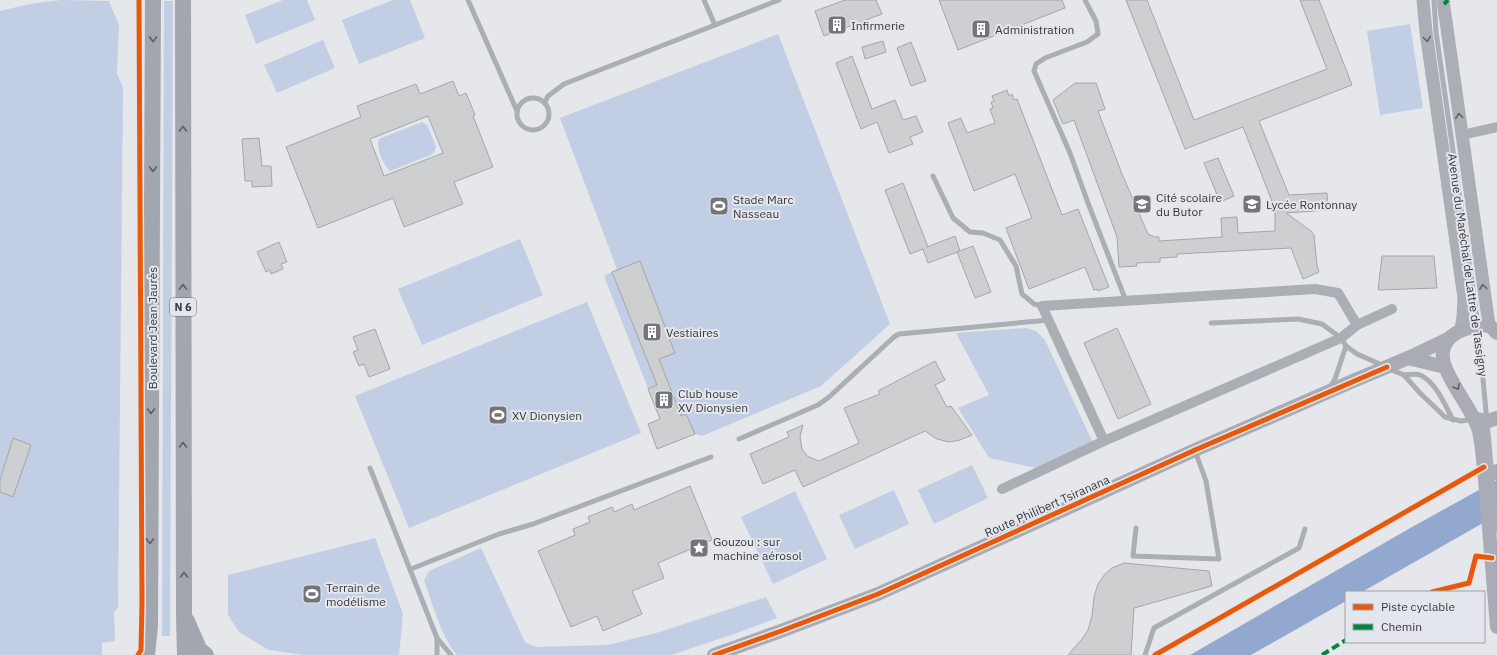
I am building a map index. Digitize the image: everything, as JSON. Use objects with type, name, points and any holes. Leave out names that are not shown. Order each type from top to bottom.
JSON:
[{"type":"main road","name":"Boulevard Jean Jaurès","points":[[147,655],[150,626],[154,0]]},
{"type":"main road","name":"N 6","points":[[183,0],[184,614],[186,655]]},
{"type":"main road","points":[[1461,329],[1488,328]]},
{"type":"main road","name":"Route Philibert Tsiranana","points":[[714,655],[878,594],[1195,450],[1326,392],[1408,358],[1448,339],[1461,329]]},
{"type":"main road","points":[[1448,339],[1443,352],[1445,367],[1486,420]]},
{"type":"main road","points":[[1408,358],[1445,367]]},
{"type":"main road","name":"Avenue du Maréchal de Lattre de Tassigny","points":[[1486,420],[1479,431],[1484,467],[1494,475],[1497,627]]},
{"type":"main road","points":[[184,614],[199,649],[206,655]]},
{"type":"street","name":"Avenue du Maréchal de Lattre de Tassigny","points":[[1423,0],[1426,32],[1464,298],[1464,317],[1461,329]]},
{"type":"street","name":"Avenue du Maréchal de Lattre de Tassigny","points":[[1443,0],[1488,328]]},
{"type":"street","points":[[1462,135],[1497,127]]},
{"type":"street","points":[[1104,441],[1042,306],[1315,289],[1338,293],[1357,325]]},
{"type":"street","points":[[1002,489],[1104,441],[1343,342],[1357,325],[1392,309]]},
{"type":"lane","points":[[468,0],[517,111]]},
{"type":"lane","points":[[704,0],[715,25]]},
{"type":"lane","points":[[545,102],[548,96],[564,84],[779,0]]},
{"type":"lane","points":[[1085,0],[1096,21],[1098,34],[1087,42],[1045,58],[1036,64],[1034,72],[1070,153],[1126,301]]},
{"type":"lane","name":"Avenue du Maréchal de Lattre de Tassigny","points":[[1434,0],[1436,32],[1488,328],[1486,420]]},
{"type":"lane","points":[[534,98],[541,99],[545,102],[550,112],[546,124],[534,130],[526,129],[520,125],[517,118],[517,111],[520,104],[526,99],[534,98]]},
{"type":"lane","points":[[934,176],[953,218],[970,232],[983,233],[1000,240],[1016,266],[1022,294],[1034,304],[1042,306]]},
{"type":"lane","points":[[739,439],[818,405],[829,397],[894,337],[900,334],[1049,320]]},
{"type":"lane","points":[[1211,323],[1298,320],[1322,324],[1357,354],[1404,375],[1445,417],[1461,421],[1486,420]]},
{"type":"lane","points":[[1326,392],[1335,379],[1343,342]]},
{"type":"lane","points":[[1404,375],[1419,374],[1428,380],[1438,392],[1453,420]]},
{"type":"lane","points":[[1136,528],[1133,556],[1219,559],[1206,481],[1195,450]]},
{"type":"lane","points":[[410,569],[499,534],[533,524],[711,457]]},
{"type":"lane","points":[[370,468],[437,638],[438,655]]},
{"type":"lane","points":[[1145,655],[1154,628],[1299,548],[1304,530]]},
{"type":"lane","points":[[437,638],[451,655]]},
{"type":"shaded area","points":[[61,0],[109,1],[119,25],[117,73],[123,88],[118,608],[114,613],[115,641],[102,643],[102,655],[0,655],[0,11],[30,4]]},
{"type":"shaded area","points":[[283,0],[307,0],[315,20],[256,44],[245,15]]},
{"type":"shaded area","points":[[393,0],[410,0],[425,38],[359,64],[342,20]]},
{"type":"shaded area","points":[[164,1],[173,1],[170,636],[162,636]]},
{"type":"shaded area","points":[[1410,24],[1423,108],[1380,115],[1367,31]]},
{"type":"shaded area","name":"Stade Marc Nasseau","points":[[778,34],[890,324],[821,386],[702,436],[695,434],[657,449],[648,424],[660,419],[604,276],[617,269],[560,118]]},
{"type":"shaded area","points":[[323,40],[335,68],[277,93],[264,65]]},
{"type":"shaded area","points":[[422,122],[427,125],[436,147],[433,154],[390,171],[380,156],[378,147],[379,139]]},
{"type":"shaded area","points":[[520,239],[543,295],[422,345],[398,289]]},
{"type":"shaded area","name":"XV Dionysien","points":[[587,302],[641,433],[409,528],[355,396]]},
{"type":"shaded area","points":[[1026,328],[1036,331],[1045,340],[1093,443],[1036,468],[989,458],[958,408],[989,395],[956,333]]},
{"type":"shaded area","points":[[972,465],[988,498],[934,524],[918,490]]},
{"type":"shaded area","points":[[894,490],[909,524],[855,549],[839,515]]},
{"type":"shaded area","points":[[795,491],[827,559],[773,584],[741,517]]},
{"type":"shaded area","name":"Terrain de modélisme","points":[[375,538],[403,614],[399,655],[304,655],[269,650],[239,632],[228,615],[228,575]]},
{"type":"shaded area","points":[[481,548],[525,642],[536,647],[608,645],[660,632],[766,597],[777,618],[671,655],[457,655],[441,629],[424,580],[429,571]]},
{"type":"water","points":[[1497,480],[1497,515],[1364,591],[1345,591],[1345,602],[1251,655],[1190,655],[1412,527]]},
{"type":"building","name":"Infirmerie","points":[[845,0],[876,0],[882,14],[824,36],[815,11]]},
{"type":"building","name":"Administration","points":[[939,0],[1062,0],[1065,8],[958,50]]},
{"type":"building","points":[[1126,0],[1147,0],[1194,120],[1327,69],[1300,0],[1319,0],[1352,85],[1259,121],[1289,195],[1327,193],[1328,210],[1286,213],[1311,231],[1314,235],[1319,272],[1303,279],[1291,248],[1177,254],[1177,257],[1160,258],[1160,262],[1136,263],[1137,266],[1119,267],[1117,237],[1074,120],[1063,124],[1053,100],[1075,83],[1096,83],[1105,109],[1098,111],[1122,174],[1148,234],[1159,237],[1159,241],[1222,237],[1221,218],[1237,217],[1238,233],[1275,231],[1275,209],[1243,127],[1185,149]]},
{"type":"building","points":[[883,41],[886,52],[865,59],[862,47]]},
{"type":"building","points":[[911,42],[926,81],[911,86],[897,48]]},
{"type":"building","points":[[852,56],[872,109],[895,100],[903,120],[916,116],[923,132],[910,137],[913,144],[889,153],[877,122],[861,129],[836,63]]},
{"type":"building","points":[[453,81],[459,96],[466,93],[475,115],[473,116],[493,167],[454,182],[463,204],[404,227],[393,198],[318,228],[286,147],[361,117],[357,106],[416,84],[420,94]],"holes":[[[428,116],[443,153],[384,176],[370,139]]]},
{"type":"building","points":[[1007,90],[1009,96],[1012,94],[1014,100],[1017,99],[1062,215],[1078,209],[1109,287],[1098,291],[1097,289],[1094,290],[1085,267],[1029,289],[1006,228],[1032,218],[1015,174],[974,191],[948,123],[961,118],[967,133],[995,123],[990,109],[993,108],[991,102],[994,101],[992,96]]},
{"type":"building","points":[[259,138],[262,166],[271,166],[272,186],[252,187],[252,181],[245,181],[242,139]]},
{"type":"building","points":[[1218,158],[1234,196],[1220,202],[1204,163]]},
{"type":"building","points":[[903,183],[928,247],[955,236],[960,251],[928,263],[923,249],[910,254],[885,190]]},
{"type":"building","points":[[279,242],[287,262],[281,264],[283,269],[271,274],[270,270],[266,272],[257,252]]},
{"type":"building","points":[[973,246],[991,292],[975,298],[957,252]]},
{"type":"building","points":[[1382,256],[1434,256],[1437,288],[1378,290]]},
{"type":"building","points":[[640,261],[675,353],[659,359],[681,416],[686,414],[695,434],[657,449],[648,424],[660,419],[648,389],[657,385],[612,272]]},
{"type":"building","points":[[1117,328],[1151,404],[1118,419],[1084,343]]},
{"type":"building","points":[[375,329],[390,369],[369,377],[364,364],[359,366],[353,352],[358,350],[353,337]]},
{"type":"building","points":[[935,361],[945,380],[935,385],[947,407],[951,406],[972,435],[960,440],[949,442],[937,439],[925,431],[803,487],[795,470],[763,484],[750,454],[789,437],[787,432],[803,425],[800,437],[802,449],[807,456],[819,461],[859,443],[844,408],[880,394],[878,391]]},
{"type":"building","points":[[13,438],[31,445],[13,497],[0,492],[0,480]]},
{"type":"building","points":[[690,486],[712,540],[658,563],[664,578],[632,591],[642,614],[603,631],[597,616],[571,627],[538,551],[575,535],[573,529],[590,522],[588,517],[612,507],[614,512],[632,504],[634,510]]},
{"type":"building","points":[[1124,563],[1209,571],[1212,586],[1134,608],[1131,655],[1068,655],[1088,630],[1098,584],[1105,574],[1112,568]]},
{"type":"marked path","points":[[1444,4],[1448,0]]},
{"type":"marked path","points":[[1322,655],[1345,641]]},
{"type":"cycle path","points":[[138,655],[141,650],[142,602],[139,0]]},
{"type":"cycle path","points":[[714,655],[878,594],[1195,450],[1387,367]]},
{"type":"cycle path","points":[[1155,655],[1484,467]]},
{"type":"cycle path","points":[[1436,591],[1469,583],[1476,556],[1492,558]]},
{"type":"place","name":"Infirmerie","points":[[837,25]]},
{"type":"place","name":"Administration","points":[[981,29]]},
{"type":"place","name":"Cité scolaire du Butor","points":[[1142,204]]},
{"type":"place","name":"Lycée Rontonnay","points":[[1252,204]]},
{"type":"place","name":"Stade Marc Nasseau","points":[[719,206]]},
{"type":"place","name":"Vestiaires","points":[[652,332]]},
{"type":"place","name":"Club house XV Dionysien","points":[[664,400]]},
{"type":"place","name":"XV Dionysien","points":[[498,415]]},
{"type":"place","name":"Gouzou : sur machine aérosol","points":[[699,548]]},
{"type":"place","name":"Terrain de modélisme","points":[[312,594]]}]
